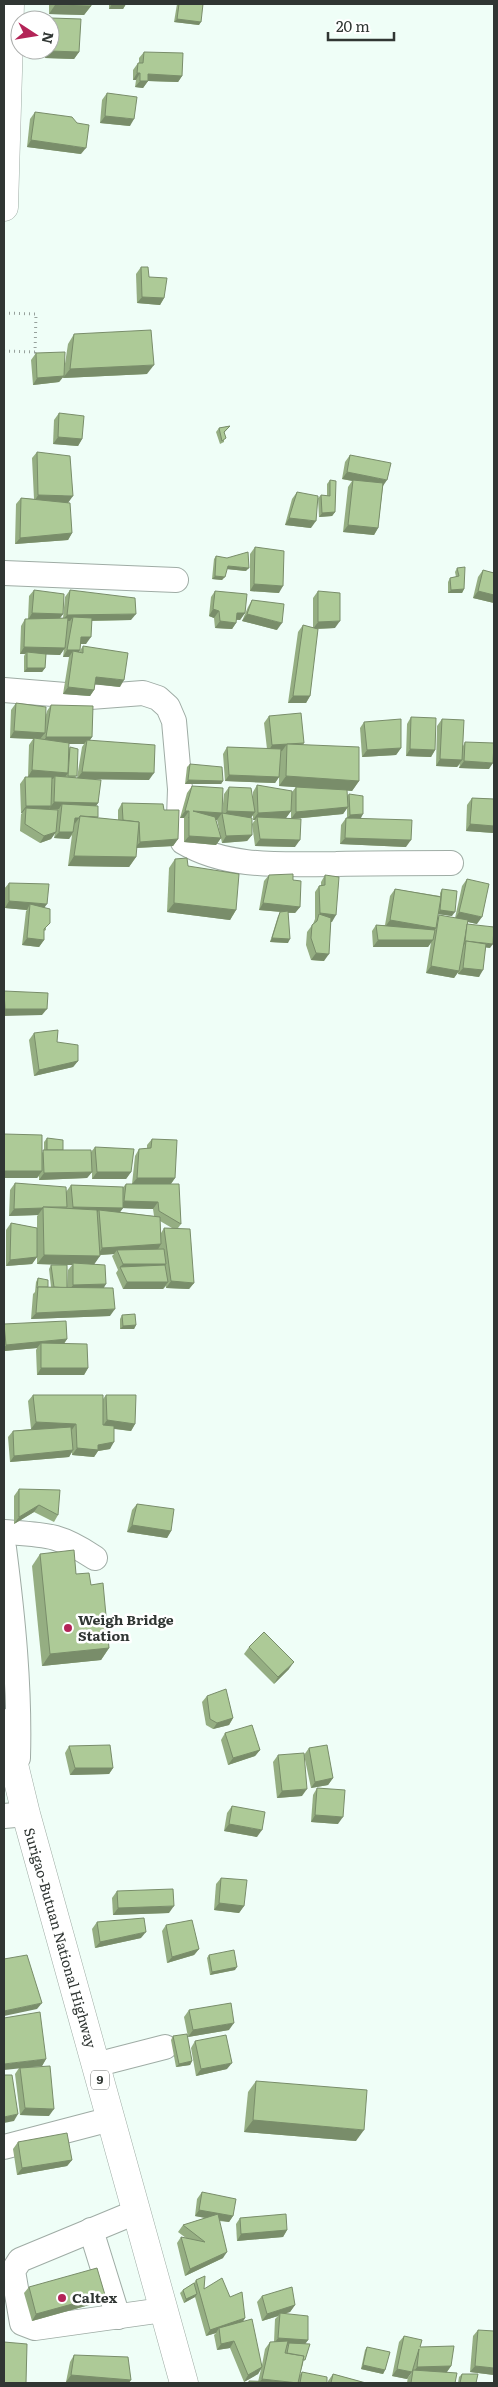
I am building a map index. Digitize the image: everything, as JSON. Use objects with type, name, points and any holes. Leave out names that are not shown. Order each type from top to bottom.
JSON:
[{"type":"main road","points":[[4,207],[10,4]]},
{"type":"main road","name":"Surigao-Butuan National Highway","points":[[4,1723],[17,1777],[15,1815],[95,2065],[184,2383]]},
{"type":"street","points":[[4,573],[176,580]]},
{"type":"street","points":[[4,690],[90,696],[143,693],[158,698],[168,707],[174,721],[180,790],[179,818],[183,842],[199,852],[236,860],[273,864],[451,863]]},
{"type":"street","points":[[4,1532],[48,1534],[71,1543],[96,1558]]},
{"type":"street","points":[[4,1548],[18,1685],[17,1777]]},
{"type":"street","points":[[95,2065],[165,2047]]},
{"type":"street","points":[[4,2147],[110,2119]]},
{"type":"street","points":[[136,2212],[20,2260],[13,2271],[22,2323],[35,2328],[163,2310]]},
{"type":"street","points":[[91,2230],[118,2317]]},
{"type":"path","points":[[4,313],[36,314],[35,352],[4,351]]},
{"type":"building","points":[[91,4],[91,6],[55,5]]},
{"type":"building","points":[[179,4],[203,4],[201,22],[177,19]]},
{"type":"building","points":[[60,18],[81,19],[79,52],[60,51]]},
{"type":"building","points":[[144,52],[183,53],[182,76],[148,74],[148,81],[140,81],[140,73],[137,73],[138,63],[143,63]]},
{"type":"building","points":[[107,93],[137,97],[134,119],[105,116]]},
{"type":"building","points":[[35,112],[72,117],[77,123],[89,125],[86,148],[31,140]]},
{"type":"building","points":[[141,267],[148,267],[149,277],[167,278],[164,298],[142,297]]},
{"type":"building","points":[[151,330],[154,365],[70,369],[74,334]]},
{"type":"building","points":[[65,352],[64,376],[37,378],[36,353]]},
{"type":"building","points":[[59,413],[84,416],[82,439],[58,437]]},
{"type":"building","points":[[230,426],[224,432],[226,438],[222,441],[219,428]]},
{"type":"building","points":[[37,452],[70,456],[73,496],[38,495]]},
{"type":"building","points":[[350,455],[391,463],[387,480],[347,472]]},
{"type":"building","points":[[330,480],[336,481],[335,512],[322,513],[321,495],[330,496]]},
{"type":"building","points":[[353,480],[383,483],[378,528],[348,525]]},
{"type":"building","points":[[297,492],[318,496],[316,521],[289,518]]},
{"type":"building","points":[[21,498],[70,503],[72,533],[20,538]]},
{"type":"building","points":[[255,547],[284,551],[283,586],[254,584]]},
{"type":"building","points":[[248,552],[249,568],[228,566],[225,577],[215,576],[216,556],[227,558]]},
{"type":"building","points":[[465,567],[464,589],[451,590],[450,578],[459,576],[457,568]]},
{"type":"building","points":[[483,570],[494,573],[494,595],[478,591]]},
{"type":"building","points":[[34,590],[64,594],[63,614],[32,613]]},
{"type":"building","points":[[70,590],[135,598],[136,614],[67,615]]},
{"type":"building","points":[[215,591],[247,594],[245,613],[237,613],[236,623],[220,621],[219,611],[213,609]]},
{"type":"building","points":[[318,591],[340,593],[340,621],[318,622]]},
{"type":"building","points":[[252,600],[284,604],[282,623],[247,614]]},
{"type":"building","points":[[73,617],[92,618],[91,637],[81,637],[80,650],[67,650]]},
{"type":"building","points":[[68,618],[65,648],[24,647],[25,619]]},
{"type":"building","points":[[303,625],[318,629],[310,696],[293,696]]},
{"type":"building","points":[[83,646],[128,653],[124,680],[96,677],[94,690],[68,687],[73,651],[83,653]]},
{"type":"building","points":[[27,652],[46,654],[45,668],[27,668]]},
{"type":"building","points":[[16,703],[46,707],[45,733],[14,731]]},
{"type":"building","points":[[51,705],[93,706],[92,737],[46,737]]},
{"type":"building","points":[[301,713],[304,743],[272,745],[269,716]]},
{"type":"building","points":[[411,717],[436,718],[435,750],[410,749]]},
{"type":"building","points":[[401,719],[401,748],[367,750],[364,722]]},
{"type":"building","points":[[442,719],[464,720],[462,760],[440,759]]},
{"type":"building","points":[[34,738],[69,743],[68,773],[32,770]]},
{"type":"building","points":[[87,740],[155,745],[154,773],[82,772]]},
{"type":"building","points":[[465,742],[494,743],[493,763],[464,761]]},
{"type":"building","points":[[287,744],[359,747],[359,781],[286,776]]},
{"type":"building","points":[[70,747],[78,749],[77,776],[68,776]]},
{"type":"building","points":[[227,747],[281,749],[279,777],[229,775]]},
{"type":"building","points":[[190,764],[222,767],[223,781],[188,780]]},
{"type":"building","points":[[55,776],[101,780],[98,803],[54,802]]},
{"type":"building","points":[[25,777],[52,777],[51,806],[26,806]]},
{"type":"building","points":[[257,785],[292,791],[291,811],[258,813]]},
{"type":"building","points":[[192,786],[223,788],[222,813],[193,811],[215,817],[221,838],[189,836],[189,811],[185,811]]},
{"type":"building","points":[[229,787],[251,788],[255,812],[227,811]]},
{"type":"building","points":[[296,787],[347,790],[348,807],[296,812]]},
{"type":"building","points":[[349,794],[363,796],[363,814],[350,815]]},
{"type":"building","points":[[472,798],[494,799],[494,826],[470,824]]},
{"type":"building","points":[[122,803],[163,804],[164,810],[179,810],[178,839],[140,842],[139,822],[123,820]]},
{"type":"building","points":[[62,804],[98,806],[98,817],[80,816],[75,818],[73,832],[59,832]]},
{"type":"building","points":[[26,808],[58,810],[56,832],[44,836],[25,824]]},
{"type":"building","points":[[222,813],[252,818],[252,835],[226,836]]},
{"type":"building","points":[[80,816],[139,822],[136,857],[74,856]]},
{"type":"building","points":[[257,817],[301,819],[300,840],[260,839]]},
{"type":"building","points":[[346,818],[412,820],[411,840],[345,838]]},
{"type":"building","points":[[187,858],[188,866],[239,874],[236,910],[174,903],[175,859]]},
{"type":"building","points":[[293,874],[293,880],[301,881],[300,907],[263,903],[269,875]]},
{"type":"building","points":[[325,875],[339,877],[336,915],[320,913],[319,886],[325,885]]},
{"type":"building","points":[[467,879],[489,884],[482,917],[459,912]]},
{"type":"building","points":[[9,883],[49,884],[47,904],[9,901]]},
{"type":"building","points":[[395,889],[441,897],[436,928],[390,920]]},
{"type":"building","points":[[442,889],[457,891],[455,912],[440,910]]},
{"type":"building","points":[[30,904],[50,909],[50,923],[44,929],[44,940],[27,938]]},
{"type":"building","points":[[288,911],[290,939],[272,938],[280,912]]},
{"type":"building","points":[[319,914],[331,918],[329,954],[316,953],[311,938],[312,925],[317,921]]},
{"type":"building","points":[[439,915],[468,920],[459,971],[431,966]]},
{"type":"building","points":[[467,924],[494,927],[493,944],[465,941]]},
{"type":"building","points":[[376,925],[435,930],[433,940],[378,940]]},
{"type":"building","points":[[466,941],[486,944],[483,970],[463,968]]},
{"type":"building","points":[[4,991],[48,993],[47,1009],[5,1009]]},
{"type":"building","points":[[58,1030],[57,1042],[78,1045],[78,1061],[39,1070],[34,1033]]},
{"type":"building","points":[[4,1134],[42,1135],[42,1171],[4,1171]]},
{"type":"building","points":[[47,1138],[63,1140],[63,1150],[47,1150]]},
{"type":"building","points":[[152,1139],[177,1140],[175,1178],[137,1178],[139,1149],[151,1148]]},
{"type":"building","points":[[95,1147],[134,1149],[131,1172],[97,1172]]},
{"type":"building","points":[[43,1150],[91,1150],[92,1172],[44,1173]]},
{"type":"building","points":[[15,1183],[66,1187],[67,1207],[14,1209]]},
{"type":"building","points":[[126,1184],[179,1184],[181,1224],[159,1211],[158,1202],[124,1201]]},
{"type":"building","points":[[71,1185],[123,1187],[123,1208],[73,1207]]},
{"type":"building","points":[[43,1207],[97,1210],[100,1256],[44,1255]]},
{"type":"building","points":[[99,1210],[160,1217],[161,1244],[102,1248]]},
{"type":"building","points":[[11,1223],[37,1228],[37,1257],[10,1260]]},
{"type":"building","points":[[164,1228],[190,1229],[194,1283],[171,1281]]},
{"type":"building","points":[[164,1249],[166,1264],[123,1264],[117,1250]]},
{"type":"building","points":[[73,1263],[105,1265],[106,1284],[73,1285]]},
{"type":"building","points":[[51,1265],[67,1265],[67,1288],[54,1287]]},
{"type":"building","points":[[165,1265],[168,1282],[127,1282],[120,1267]]},
{"type":"building","points":[[38,1278],[48,1280],[48,1287],[37,1288]]},
{"type":"building","points":[[38,1287],[113,1288],[115,1309],[36,1313]]},
{"type":"building","points":[[135,1314],[136,1325],[123,1326],[122,1315]]},
{"type":"building","points":[[66,1321],[67,1339],[6,1345],[4,1324]]},
{"type":"building","points":[[41,1343],[87,1344],[88,1368],[41,1368]]},
{"type":"building","points":[[33,1395],[103,1395],[103,1425],[114,1426],[114,1442],[98,1445],[98,1450],[77,1448],[76,1424],[36,1422]]},
{"type":"building","points":[[106,1395],[136,1395],[135,1424],[107,1420]]},
{"type":"building","points":[[71,1427],[73,1450],[14,1456],[13,1431]]},
{"type":"building","points":[[19,1489],[60,1490],[58,1515],[39,1505],[19,1517]]},
{"type":"building","points":[[137,1504],[174,1509],[171,1531],[132,1525]]},
{"type":"building","name":"Weigh Bridge Station","points":[[74,1550],[76,1574],[89,1573],[91,1585],[103,1583],[109,1648],[50,1654],[40,1554]]},
{"type":"building","points":[[264,1632],[294,1662],[278,1677],[249,1647]]},
{"type":"building","points":[[226,1689],[233,1718],[217,1723],[210,1719],[207,1696]]},
{"type":"building","points":[[252,1725],[260,1750],[233,1758],[225,1733]]},
{"type":"building","points":[[110,1745],[113,1768],[75,1768],[69,1746]]},
{"type":"building","points":[[327,1745],[333,1778],[315,1782],[309,1748]]},
{"type":"building","points":[[304,1753],[307,1789],[282,1791],[278,1755]]},
{"type":"building","points":[[317,1788],[345,1790],[343,1817],[315,1815]]},
{"type":"building","points":[[232,1806],[265,1812],[262,1830],[229,1824]]},
{"type":"building","points":[[221,1878],[247,1880],[244,1906],[219,1903]]},
{"type":"building","points":[[173,1889],[174,1906],[118,1908],[117,1891]]},
{"type":"building","points":[[144,1918],[146,1932],[100,1942],[97,1922]]},
{"type":"building","points":[[192,1920],[199,1949],[172,1957],[166,1925]]},
{"type":"building","points":[[234,1950],[237,1967],[212,1972],[209,1955]]},
{"type":"building","points":[[27,1955],[42,2003],[4,2011],[4,1959]]},
{"type":"building","points":[[231,2003],[234,2023],[193,2030],[189,2010]]},
{"type":"building","points":[[40,2012],[46,2059],[4,2064],[4,2018]]},
{"type":"building","points":[[187,2034],[192,2061],[179,2064],[173,2036]]},
{"type":"building","points":[[226,2035],[232,2063],[201,2069],[195,2041]]},
{"type":"building","points":[[50,2066],[54,2109],[25,2108],[20,2068]]},
{"type":"building","points":[[4,2075],[12,2075],[18,2114],[4,2117]]},
{"type":"building","points":[[256,2081],[367,2090],[364,2130],[253,2120]]},
{"type":"building","points":[[67,2133],[72,2160],[22,2168],[18,2142]]},
{"type":"building","points":[[202,2192],[236,2199],[233,2216],[199,2210]]},
{"type":"building","points":[[218,2214],[227,2252],[190,2269],[181,2237],[205,2242],[183,2225]]},
{"type":"building","points":[[286,2214],[287,2230],[241,2234],[240,2218]]},
{"type":"building","name":"Caltex","points":[[97,2268],[105,2295],[36,2314],[29,2287]]},
{"type":"building","points":[[205,2276],[204,2289],[222,2278],[230,2297],[242,2292],[245,2318],[210,2330],[196,2280]]},
{"type":"building","points":[[194,2283],[197,2294],[186,2299],[183,2290]]},
{"type":"building","points":[[292,2287],[295,2305],[267,2314],[262,2296]]},
{"type":"building","points":[[280,2313],[308,2316],[308,2340],[278,2338]]},
{"type":"building","points":[[252,2319],[262,2367],[248,2375],[234,2341],[221,2344],[219,2328]]},
{"type":"building","points":[[478,2330],[494,2331],[494,2368],[475,2366]]},
{"type":"building","points":[[404,2336],[422,2340],[420,2347],[454,2346],[451,2366],[417,2367],[419,2349],[412,2372],[397,2369]]},
{"type":"building","points":[[288,2341],[285,2353],[304,2356],[298,2383],[262,2379],[270,2342]]},
{"type":"building","points":[[4,2342],[27,2344],[26,2383],[4,2383]]},
{"type":"building","points":[[289,2343],[310,2344],[305,2360],[303,2360],[304,2356],[287,2353]]},
{"type":"building","points":[[367,2347],[390,2352],[385,2370],[363,2365]]},
{"type":"building","points":[[74,2355],[128,2357],[131,2380],[71,2375]]},
{"type":"building","points":[[413,2370],[457,2373],[455,2383],[411,2383]]},
{"type":"building","points":[[302,2372],[327,2377],[327,2383],[300,2383]]},
{"type":"building","points":[[333,2374],[366,2383],[331,2383]]},
{"type":"building","points":[[462,2374],[478,2374],[476,2383],[460,2383]]},
{"type":"building","points":[[249,2381],[280,2382],[280,2383],[249,2383]]},
{"type":"place","name":"Weigh Bridge Station","points":[[68,1628]]},
{"type":"place","name":"Caltex","points":[[62,2298]]}]
